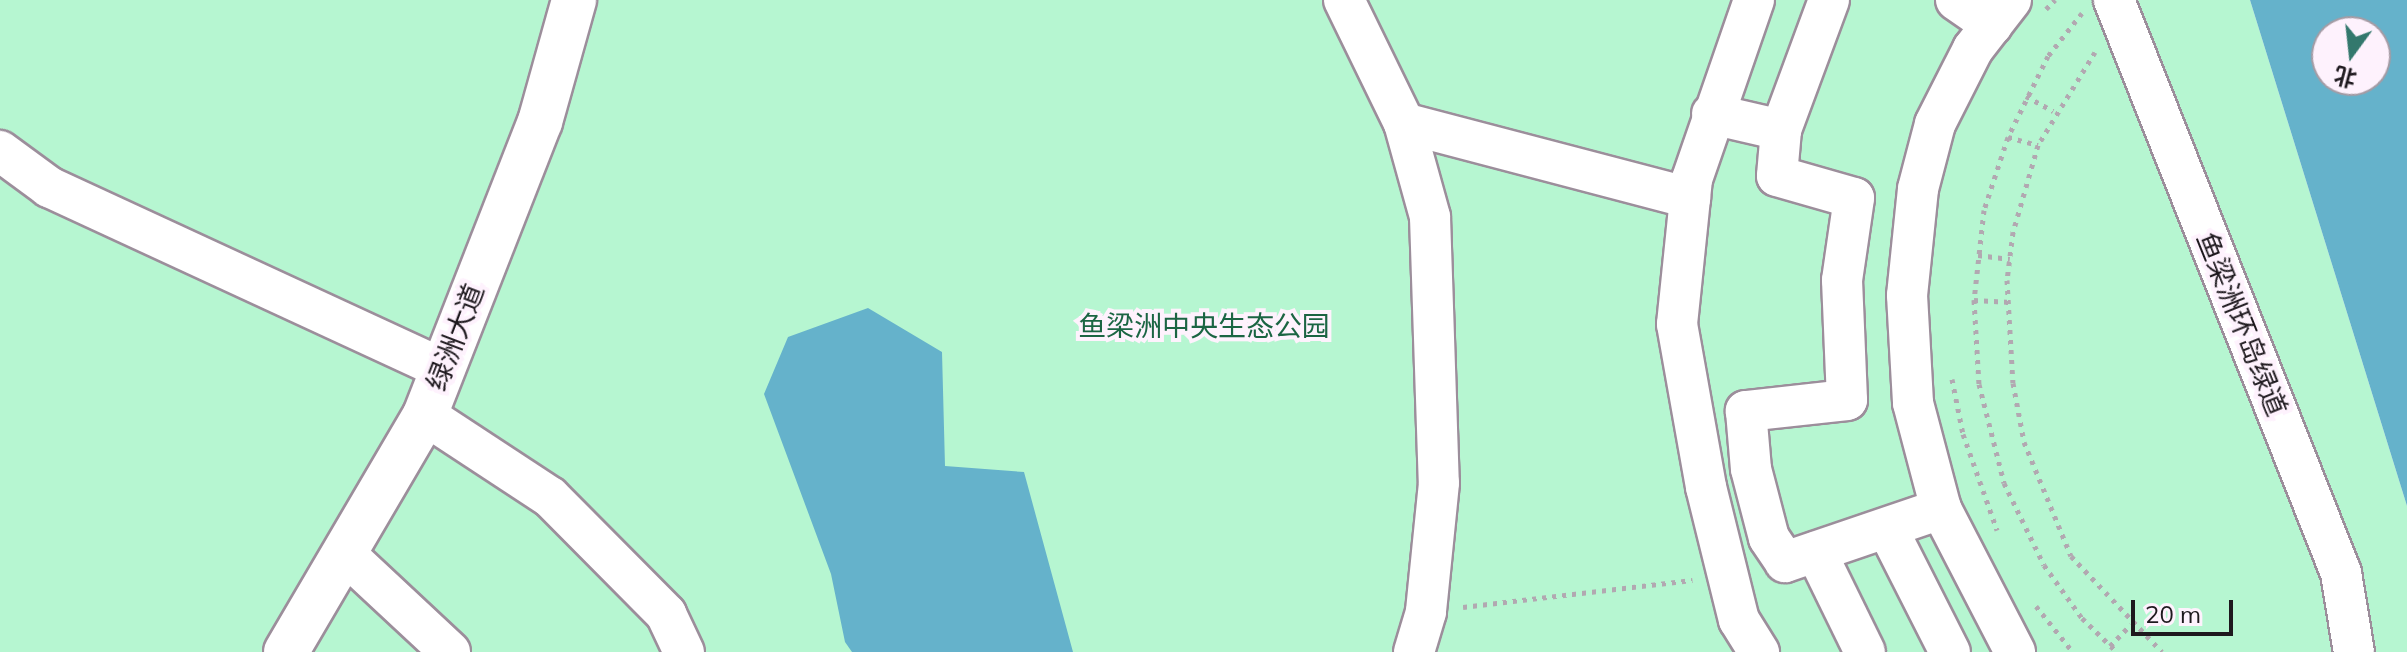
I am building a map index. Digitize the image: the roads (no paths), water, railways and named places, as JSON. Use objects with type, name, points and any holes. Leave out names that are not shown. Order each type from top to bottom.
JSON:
[{"type":"main road","name":"绿洲大道","points":[[286,652],[425,415],[540,122],[574,0]]},
{"type":"street","points":[[1344,0],[1404,123],[1430,217],[1439,483],[1426,612],[1414,652]]},
{"type":"street","points":[[1754,0],[1712,114],[1690,198],[1677,324],[1704,471],[1728,576],[1739,620],[1759,652]]},
{"type":"street","points":[[1956,0],[2012,15],[1935,124],[1918,189],[1907,295],[1913,403],[1941,509],[2015,652]]},
{"type":"street","points":[[1824,1],[1781,130],[1777,176],[1854,198],[1842,295],[1847,400],[1746,411],[1751,469],[1769,538],[1785,562],[1941,509]]},
{"type":"street","name":"鱼梁洲环岛绿道","points":[[2109,7],[2341,573],[2354,652]]},
{"type":"street","points":[[1712,114],[1781,130]]},
{"type":"street","points":[[1404,123],[1690,198]]},
{"type":"street","points":[[0,151],[49,187],[443,369]]},
{"type":"street","points":[[425,415],[550,497],[666,614],[684,652]]},
{"type":"street","points":[[1704,471],[1751,469]]},
{"type":"street","points":[[1887,528],[1950,652]]},
{"type":"street","points":[[1816,552],[1865,652]]},
{"type":"street","points":[[344,553],[450,652]]},
{"type":"water","points":[[2250,0],[2407,0],[2407,506]]},
{"type":"water","points":[[868,308],[942,352],[945,466],[1024,472],[1073,652],[852,652],[845,642],[831,574],[764,394],[788,337]]},
{"type":"park label","name":"鱼梁洲中央生态公园","points":[[1204,326]]}]
